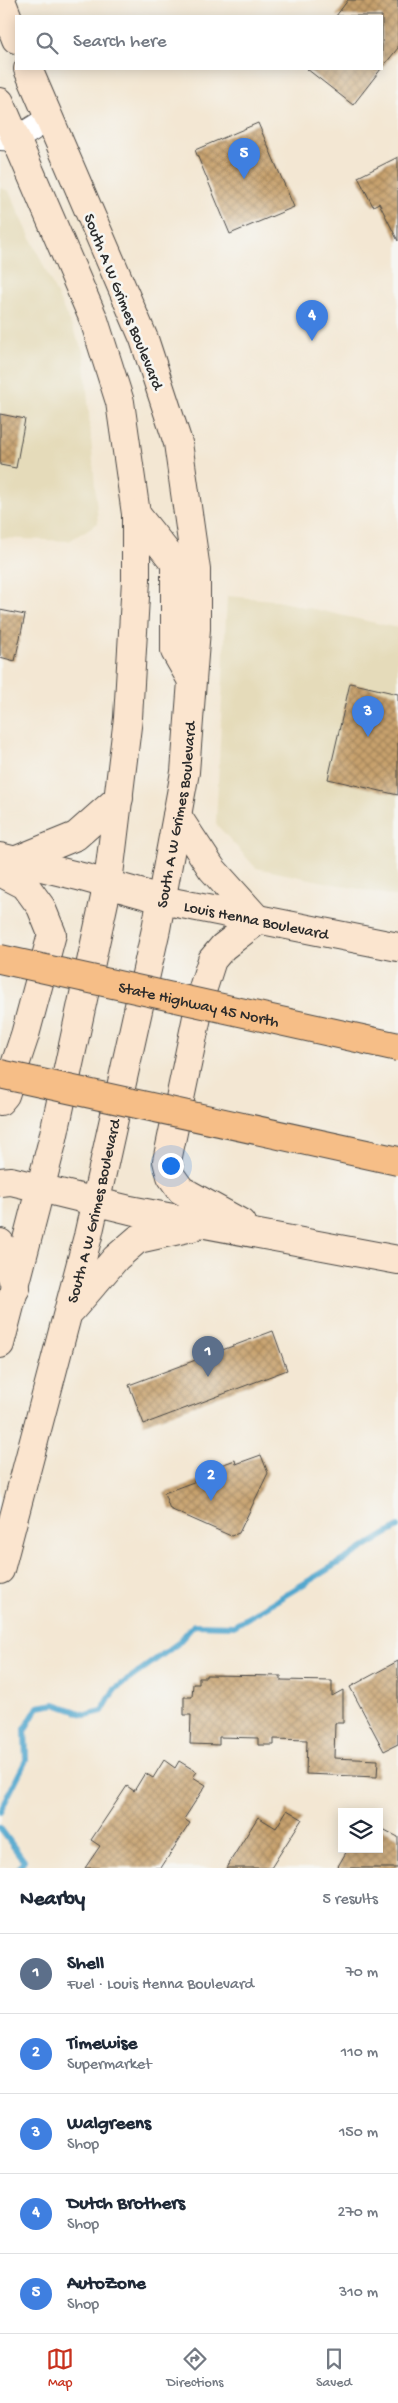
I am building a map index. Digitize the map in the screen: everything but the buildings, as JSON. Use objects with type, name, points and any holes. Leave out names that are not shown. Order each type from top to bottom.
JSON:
[{"type":"highway","name":"State Highway 45 North","points":[[0,959],[398,1047]]},
{"type":"highway","points":[[0,1074],[398,1161]]},
{"type":"main road","points":[[0,0],[15,37]]},
{"type":"main road","name":"South A W Grimes Boulevard","points":[[0,1570],[96,1201],[162,900],[184,772],[196,630],[196,570],[178,443],[144,339],[28,70]]},
{"type":"main road","points":[[0,102],[8,138],[100,338],[120,402],[136,514],[136,580],[128,718],[108,883],[40,1189],[0,1344]]},
{"type":"main road","points":[[136,514],[175,563],[176,651],[192,680]]},
{"type":"main road","points":[[0,1101],[5,1094],[25,1035],[52,934],[41,907],[6,863],[76,836],[119,798]]},
{"type":"main road","points":[[177,816],[212,869],[258,920],[223,947],[212,960],[202,988],[167,1160],[172,1176],[181,1190],[260,1233]]},
{"type":"main road","name":"Louis Henna Boulevard","points":[[6,863],[108,883],[162,900],[398,947]]},
{"type":"main road","points":[[0,1182],[11,1181],[202,1225],[260,1233],[398,1260]]},
{"type":"main road","points":[[68,1314],[116,1258],[138,1239],[202,1225]]},
{"type":"main road","points":[[0,1243],[16,1288]]},
{"type":"street","points":[[8,138],[48,119]]},
{"type":"shaded area","points":[[0,188],[9,191],[84,353],[98,523],[69,541],[0,538]]},
{"type":"shaded area","points":[[227,596],[273,600],[398,628],[398,897],[256,868],[216,824]]},
{"type":"waterway","points":[[0,1812],[26,1760],[25,1729],[38,1707],[55,1704],[86,1715],[102,1711],[114,1690],[177,1644],[194,1625],[234,1626],[398,1527]]},
{"type":"waterway","points":[[0,1828],[24,1861],[19,1868]]},
{"type":"place","name":"AutoZone","points":[[244,179]]},
{"type":"place","name":"Dutch Brothers","points":[[312,341]]},
{"type":"place","name":"Walgreens","points":[[368,737]]},
{"type":"place","name":"Shell","points":[[208,1377]]},
{"type":"place","name":"Timewise","points":[[211,1501]]}]
